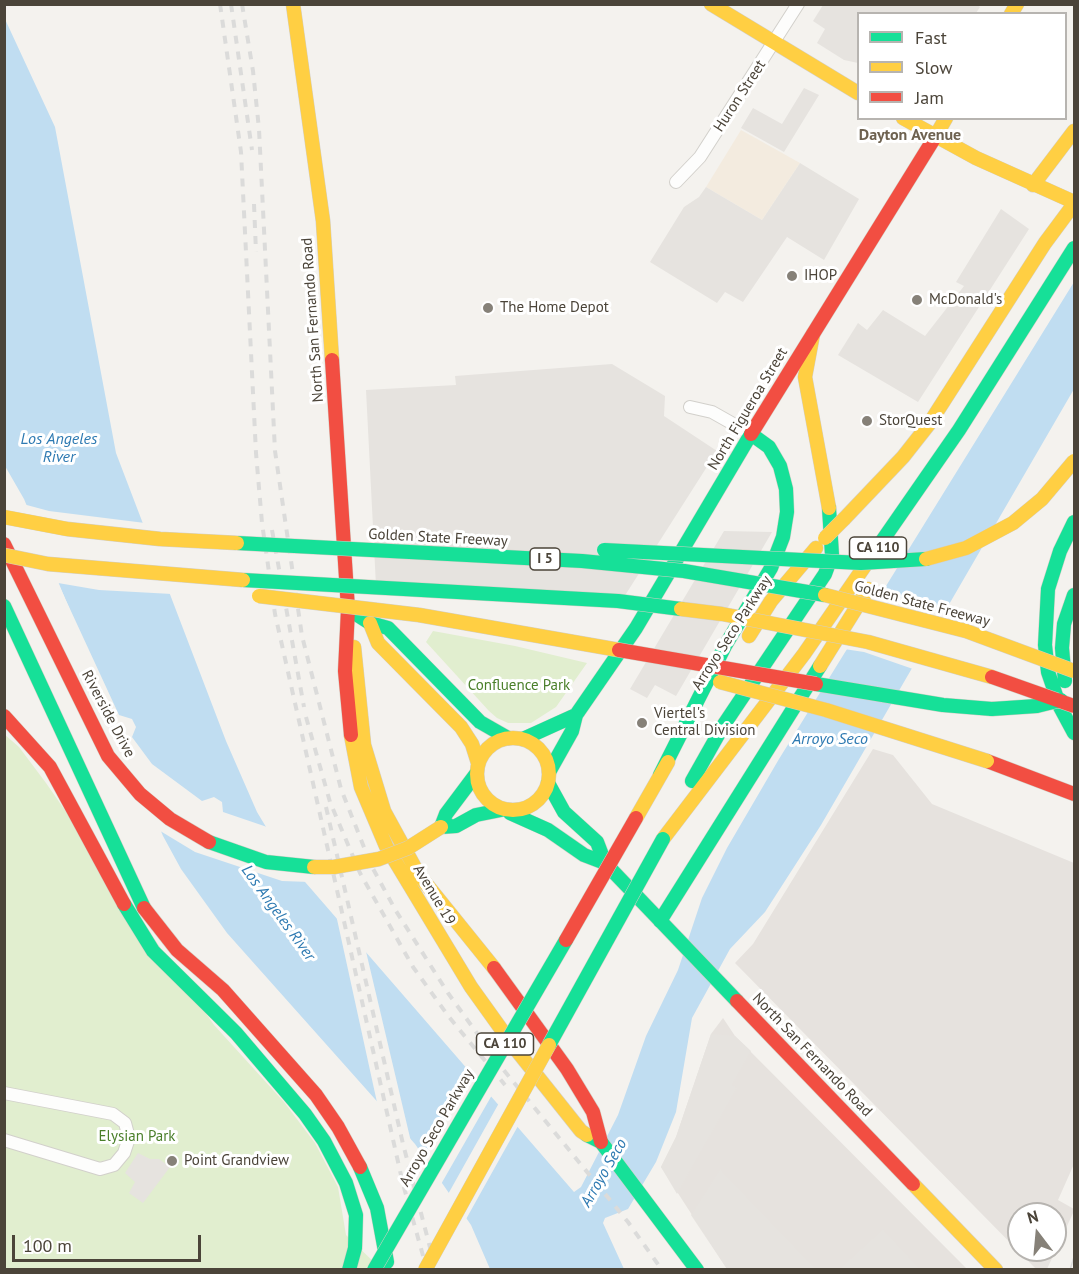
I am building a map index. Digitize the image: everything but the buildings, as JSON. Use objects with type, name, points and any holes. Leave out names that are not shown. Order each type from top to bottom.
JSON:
[{"type":"main road","name":"North San Fernando Road","points":[[293,4],[301,48],[323,221],[348,614]]},
{"type":"main road","points":[[711,4],[857,92]]},
{"type":"main road","points":[[906,120],[935,137],[1074,203]]},
{"type":"main road","name":"North Figueroa Street","points":[[549,777],[572,731],[576,715],[636,628],[751,434],[945,120]]},
{"type":"main road","points":[[1033,185],[1074,131]]},
{"type":"main road","name":"Arroyo Seco Parkway","points":[[374,1269],[660,775],[771,601],[825,538],[903,457],[929,424],[1045,243],[1074,203]]},
{"type":"main road","name":"CA 110","points":[[425,1269],[664,838],[804,654],[960,430],[1074,248]]},
{"type":"main road","points":[[664,838],[723,726],[825,574],[832,555],[830,511],[805,377],[813,334]]},
{"type":"main road","points":[[660,921],[925,496],[960,430]]},
{"type":"main road","points":[[660,775],[725,646],[771,568],[783,537],[787,512],[786,489],[780,466],[770,447],[751,434]]},
{"type":"main road","points":[[471,556],[555,549],[665,551],[861,563],[917,561],[966,548],[1013,523],[1042,499],[1074,461]]},
{"type":"main road","name":"Golden State Freeway","points":[[4,517],[67,529],[160,539],[639,567],[798,589],[966,631],[1074,671]]},
{"type":"main road","points":[[1074,522],[1060,551],[1048,589],[1045,645],[1048,672],[1060,707],[1074,733]]},
{"type":"main road","name":"Riverside Drive","points":[[4,544],[108,756],[140,794],[170,819],[203,840],[236,854],[292,866],[334,867],[379,859],[408,848],[441,827],[456,826],[476,815],[505,811]]},
{"type":"main road","points":[[4,555],[131,586]]},
{"type":"main road","points":[[48,564],[203,578],[618,601],[722,614],[868,642],[1029,689],[1074,706]]},
{"type":"main road","points":[[244,595],[419,615],[565,642],[968,708],[1037,706],[1074,696]]},
{"type":"main road","points":[[1074,595],[1064,624],[1062,648],[1064,676],[1074,713]]},
{"type":"main road","points":[[4,606],[144,908],[177,950],[222,990],[316,1095],[338,1127],[358,1163],[377,1208],[387,1269]]},
{"type":"main road","points":[[348,614],[370,624],[388,628],[480,722],[507,738],[523,739],[576,715]]},
{"type":"main road","name":"Avenue 19","points":[[348,614],[353,635],[364,745],[381,801],[400,844],[420,875],[505,981],[567,1069],[593,1112],[601,1142],[697,1269]]},
{"type":"main road","name":"Avenue 19","points":[[348,614],[345,658],[347,708],[352,750],[369,811],[410,886],[471,987],[548,1091],[581,1131],[601,1142]]},
{"type":"main road","points":[[370,624],[378,643],[461,727],[472,744],[482,794],[505,811],[526,808],[537,801],[549,777],[542,752],[523,739]]},
{"type":"main road","points":[[565,642],[826,710],[987,761],[1074,794]]},
{"type":"main road","points":[[4,716],[50,767],[126,911],[147,942],[236,1033],[305,1113],[324,1141],[346,1183],[356,1215],[355,1248],[349,1269]]},
{"type":"main road","points":[[477,769],[489,746],[507,738]]},
{"type":"main road","name":"Riverside Drive","points":[[441,827],[446,814],[477,769]]},
{"type":"main road","name":"North San Fernando Road","points":[[549,777],[564,812],[597,842],[604,863]]},
{"type":"main road","name":"North San Fernando Road","points":[[505,811],[548,830],[584,855],[604,863],[996,1269]]},
{"type":"street","name":"Huron Street","points":[[676,182],[700,158],[798,4]]},
{"type":"street","points":[[690,407],[712,412],[751,434]]},
{"type":"street","points":[[4,1093],[113,1114],[125,1123],[129,1138],[124,1153],[114,1165],[100,1169],[4,1140]]},
{"type":"shaded area","points":[[976,4],[980,7],[977,12],[857,12],[857,63],[844,60],[817,43],[825,29],[813,21],[823,5]]},
{"type":"shaded area","points":[[804,88],[819,95],[784,152],[741,128],[753,108],[782,124]]},
{"type":"shaded area","points":[[741,130],[800,163],[762,220],[706,187]]},
{"type":"shaded area","points":[[800,163],[859,199],[824,260],[787,237],[743,302],[725,292],[717,303],[650,262],[684,207],[699,197],[706,187],[762,220]]},
{"type":"shaded area","points":[[1001,209],[1029,229],[918,402],[838,355],[858,323],[867,330],[883,310],[925,336],[964,286],[956,282]]},
{"type":"shaded area","points":[[612,364],[665,396],[664,416],[717,451],[624,597],[376,586],[366,390],[456,385],[455,376]]},
{"type":"shaded area","points":[[724,531],[772,532],[676,696],[655,685],[647,698],[630,689]]},
{"type":"shaded area","points":[[873,749],[893,755],[932,804],[1074,863],[1074,1164],[1058,1200],[1062,1202],[1007,1202],[1007,1240],[735,963],[753,944]]},
{"type":"shaded area","points":[[723,1018],[735,1036],[967,1269],[727,1269],[661,1167],[676,1137],[711,1034]]},
{"type":"shaded area","points":[[711,1034],[735,1036],[751,1051],[732,1085],[737,1088],[677,1194],[661,1167],[676,1137]]},
{"type":"shaded area","points":[[138,1153],[150,1159],[159,1159],[170,1167],[143,1203],[129,1193],[135,1182],[125,1173]]},
{"type":"shaded area","points":[[720,1169],[816,1269],[727,1269],[691,1215]]},
{"type":"shaded area","points":[[1067,1205],[1074,1211],[1067,1226]]},
{"type":"shaded area","points":[[883,1229],[920,1269],[839,1269]]},
{"type":"shaded area","points":[[1029,1262],[1050,1262],[1047,1269],[1036,1269]]},
{"type":"green space","name":"Confluence Park","points":[[433,631],[515,646],[587,663],[556,707],[531,723],[508,723],[489,711],[426,642]]},
{"type":"green space","name":"Elysian Park","points":[[4,734],[19,747],[46,783],[214,1025],[284,1102],[315,1143],[338,1187],[346,1235],[381,1269],[5,1269]]},
{"type":"water","name":"Los Angeles River","points":[[4,17],[55,127],[116,453],[226,741],[257,812],[286,860],[574,1192],[581,1187],[618,1115],[646,1036],[678,970],[702,898],[727,848],[779,759],[1074,282],[1074,389],[821,825],[765,912],[730,949],[692,1018],[676,1112],[656,1162],[628,1209],[605,1218],[603,1223],[624,1269],[490,1269],[471,1225],[415,1144],[227,933],[181,869],[163,836],[24,499],[5,466]]},
{"type":"pier","points":[[23,504],[49,511],[145,523],[172,594],[99,590],[58,583],[119,715],[132,719],[136,727],[132,737],[152,764],[202,801],[214,797],[222,802],[223,812],[270,828],[289,858],[310,882],[282,881],[195,852],[157,829]]},
{"type":"pier","points":[[879,592],[947,610],[913,669],[864,652],[844,649]]},
{"type":"pier","points":[[335,910],[364,943],[412,1146],[378,1107]]},
{"type":"pier","points":[[472,1071],[492,1095],[440,1186],[422,1159]]},
{"type":"pier","points":[[499,1103],[518,1126],[465,1221],[447,1196]]},
{"type":"tram line","points":[[1070,1270],[1074,1257]]},
{"type":"railway","points":[[220,4],[241,152],[256,453],[262,523],[275,614],[403,1184],[427,1270]]},
{"type":"railway","points":[[231,4],[252,150]]},
{"type":"railway","points":[[242,4],[253,71],[259,129],[275,451],[302,636],[341,789],[371,865],[396,911],[448,993],[502,1068],[628,1222],[662,1270]]},
{"type":"railway","points":[[254,204],[256,252]]},
{"type":"railway","points":[[272,530],[304,707]]},
{"type":"railway","points":[[306,717],[330,802],[360,873],[413,967],[449,1017],[505,1085]]},
{"type":"railway","points":[[326,807],[403,1144],[433,1259]]},
{"type":"traffic: fast","points":[[873,554],[959,430],[1074,248]]},
{"type":"traffic: fast","points":[[549,772],[572,731],[576,715],[636,628],[751,434]]},
{"type":"traffic: fast","points":[[660,775],[725,646],[771,568],[783,537],[787,512],[786,489],[780,466],[769,447],[751,434]]},
{"type":"traffic: fast","points":[[692,781],[723,726],[825,574],[832,555],[829,508]]},
{"type":"traffic: fast","points":[[1074,522],[1060,551],[1048,589],[1045,645],[1048,672],[1060,707],[1074,733]]},
{"type":"traffic: fast","points":[[237,543],[582,561],[684,571],[825,595]]},
{"type":"traffic: fast","points":[[604,550],[861,563],[926,559]]},
{"type":"traffic: fast","points":[[243,580],[618,601],[681,609]]},
{"type":"traffic: fast","points":[[1065,681],[1062,648],[1064,624],[1074,595]]},
{"type":"traffic: fast","points":[[4,606],[144,908]]},
{"type":"traffic: fast","points":[[348,609],[370,623],[388,628],[480,722],[508,738]]},
{"type":"traffic: fast","points":[[660,921],[820,666]]},
{"type":"traffic: fast","points":[[816,684],[943,705],[992,709]]},
{"type":"traffic: fast","points":[[992,709],[1037,706],[1061,700]]},
{"type":"traffic: fast","points":[[523,739],[576,715]]},
{"type":"traffic: fast","points":[[476,774],[446,814],[441,827],[456,826],[476,815],[501,810]]},
{"type":"traffic: fast","points":[[548,783],[564,812],[597,842],[605,863],[737,1001]]},
{"type":"traffic: fast","points":[[510,813],[548,830],[584,855],[605,863]]},
{"type":"traffic: fast","points":[[549,1045],[663,839]]},
{"type":"traffic: fast","points":[[209,842],[266,862],[314,867]]},
{"type":"traffic: fast","points":[[124,904],[153,951],[236,1033],[305,1114],[324,1141],[346,1183],[356,1215],[355,1248],[349,1270]]},
{"type":"traffic: fast","points":[[374,1270],[566,940]]},
{"type":"traffic: fast","points":[[587,1135],[601,1142],[697,1270]]},
{"type":"traffic: fast","points":[[360,1167],[377,1208],[387,1262]]},
{"type":"traffic: slow","points":[[293,4],[323,221],[332,360]]},
{"type":"traffic: slow","points":[[711,4],[857,92]]},
{"type":"traffic: slow","points":[[1012,12],[1017,4]]},
{"type":"traffic: slow","points":[[907,120],[976,158],[1074,202]]},
{"type":"traffic: slow","points":[[935,137],[945,120]]},
{"type":"traffic: slow","points":[[1033,185],[1074,131]]},
{"type":"traffic: slow","points":[[844,519],[903,457],[929,424],[1045,243],[1074,204]]},
{"type":"traffic: slow","points":[[813,334],[805,377],[829,508]]},
{"type":"traffic: slow","points":[[926,559],[966,548],[1013,523],[1042,499],[1074,461]]},
{"type":"traffic: slow","points":[[4,517],[67,529],[160,539],[237,543]]},
{"type":"traffic: slow","points":[[825,538],[844,519]]},
{"type":"traffic: slow","points":[[749,636],[771,601],[816,548]]},
{"type":"traffic: slow","points":[[663,839],[804,654],[873,554]]},
{"type":"traffic: slow","points":[[4,555],[48,564],[243,580]]},
{"type":"traffic: slow","points":[[820,666],[868,589]]},
{"type":"traffic: slow","points":[[825,595],[966,631],[1074,671]]},
{"type":"traffic: slow","points":[[259,596],[419,615],[619,650]]},
{"type":"traffic: slow","points":[[681,609],[722,614],[868,642],[992,677]]},
{"type":"traffic: slow","points":[[370,623],[378,643],[461,727],[472,744],[478,763]]},
{"type":"traffic: slow","points":[[354,647],[364,745],[384,811],[419,875],[494,968]]},
{"type":"traffic: slow","points":[[720,682],[826,710],[987,761]]},
{"type":"traffic: slow","points":[[351,735],[361,787],[386,846],[471,987],[514,1047],[581,1131],[587,1135]]},
{"type":"traffic: slow","points":[[520,738],[539,748],[547,760],[549,774],[547,788],[539,800],[527,808],[506,810],[487,800],[479,788],[477,767],[487,748],[499,740],[520,738]]},
{"type":"traffic: slow","points":[[636,818],[668,762]]},
{"type":"traffic: slow","points":[[314,867],[334,867],[379,859],[408,848],[441,827]]},
{"type":"traffic: slow","points":[[425,1270],[549,1045]]},
{"type":"traffic: slow","points":[[913,1184],[996,1270]]},
{"type":"traffic: jam","points":[[751,434],[935,137]]},
{"type":"traffic: jam","points":[[332,360],[348,609],[345,671],[351,735]]},
{"type":"traffic: jam","points":[[4,544],[108,756],[140,794],[170,819],[209,842]]},
{"type":"traffic: jam","points":[[619,650],[816,684]]},
{"type":"traffic: jam","points":[[992,677],[1074,706]]},
{"type":"traffic: jam","points":[[4,716],[50,767],[124,904]]},
{"type":"traffic: jam","points":[[987,761],[1074,794]]},
{"type":"traffic: jam","points":[[566,940],[636,818]]},
{"type":"traffic: jam","points":[[144,908],[177,950],[223,990],[316,1095],[338,1127],[360,1167]]},
{"type":"traffic: jam","points":[[494,968],[567,1069],[593,1112],[601,1142]]},
{"type":"traffic: jam","points":[[737,1001],[913,1184]]},
{"type":"place","name":"IHOP","points":[[792,276]]},
{"type":"place","name":"McDonald's","points":[[917,300]]},
{"type":"place","name":"The Home Depot","points":[[488,308]]},
{"type":"place","name":"StorQuest","points":[[867,421]]},
{"type":"place","name":"Viertel's Central Division","points":[[642,723]]},
{"type":"place","name":"Point Grandview","points":[[172,1161]]},
{"type":"district","name":"Dayton Avenue","points":[[910,135]]},
{"type":"water label","name":"Arroyo Seco","points":[[830,739]]},
{"type":"water label","name":"Arroyo Seco","points":[[604,1173]]}]
